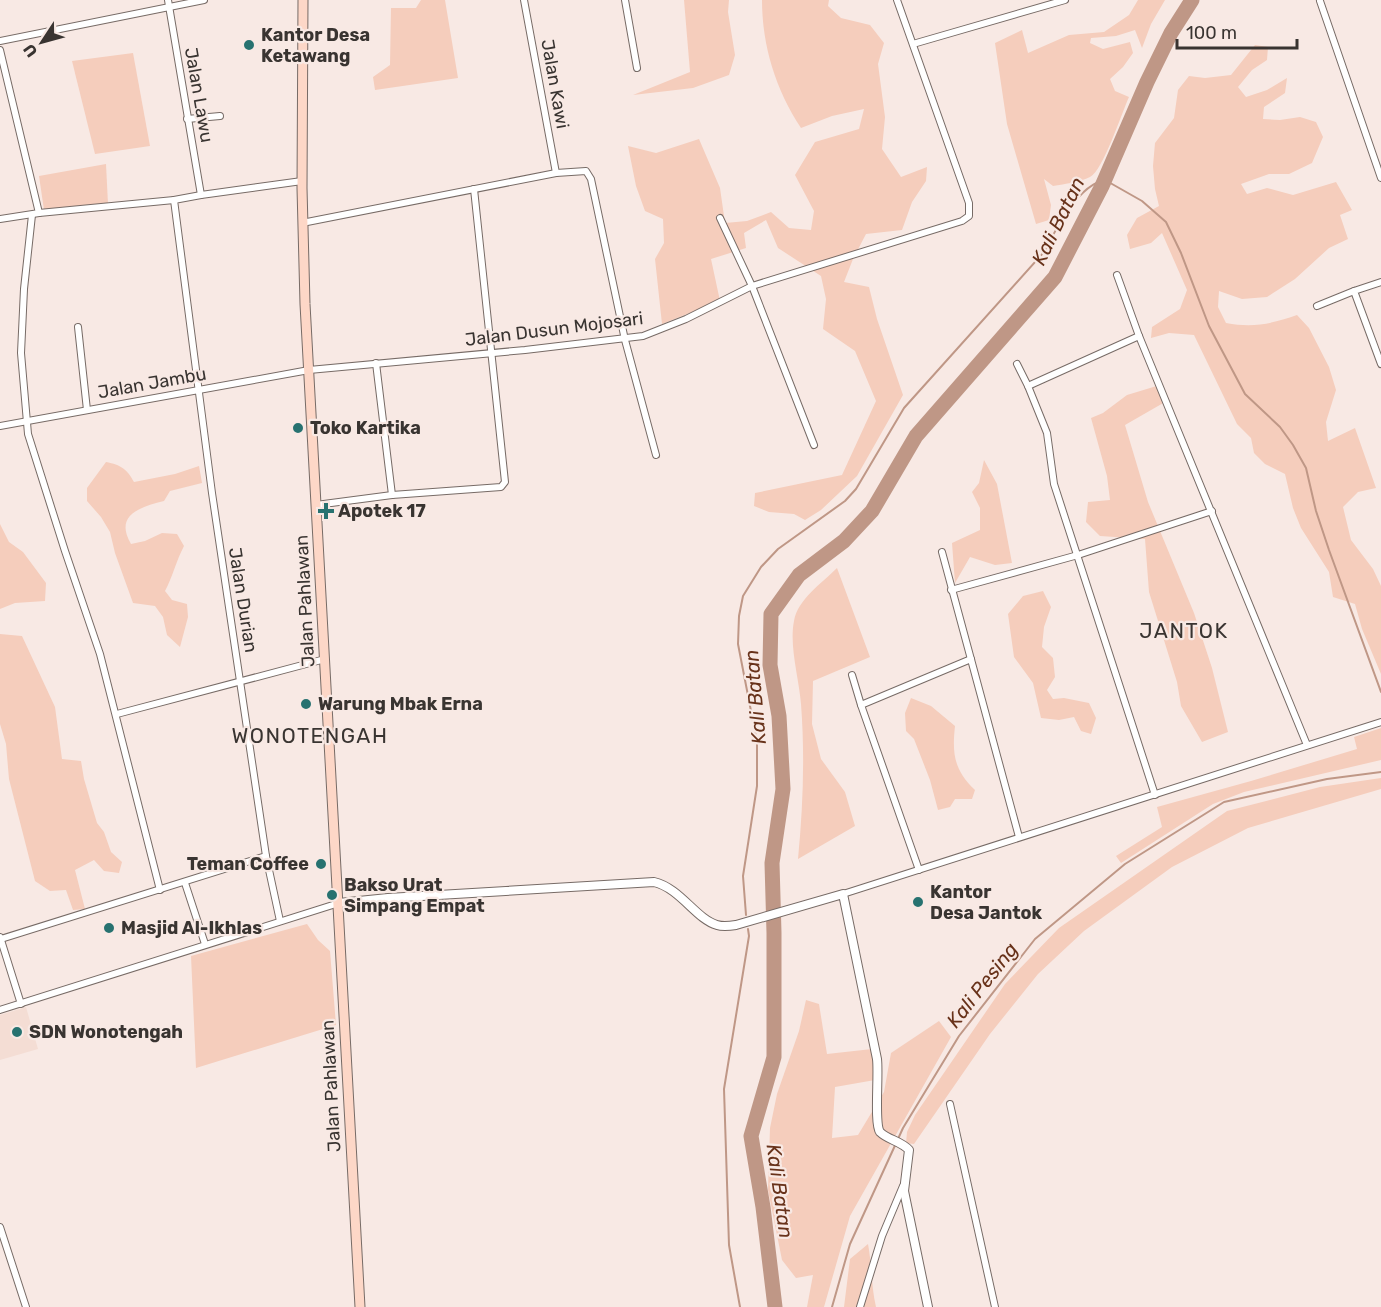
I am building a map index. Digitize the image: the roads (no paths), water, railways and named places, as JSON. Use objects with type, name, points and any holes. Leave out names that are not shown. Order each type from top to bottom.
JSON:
[{"type":"main road","name":"Jalan Pahlawan","points":[[303,0],[302,223],[360,1307]]},
{"type":"street","points":[[0,41],[169,3],[204,0]]},
{"type":"street","name":"Jalan Kawi","points":[[525,0],[556,173]]},
{"type":"street","points":[[625,0],[637,68]]},
{"type":"street","points":[[897,0],[913,44],[1065,0]]},
{"type":"street","points":[[1320,1],[1381,178]]},
{"type":"street","name":"Jalan Lawu","points":[[169,3],[201,195]]},
{"type":"street","name":"Jalan Dusun Mojosari","points":[[309,370],[625,340],[663,329],[752,286],[964,220],[969,216],[969,203],[913,44]]},
{"type":"street","points":[[0,50],[36,214],[27,248],[22,341],[26,421],[41,477],[100,654],[160,890]]},
{"type":"street","points":[[187,119],[220,116]]},
{"type":"street","points":[[302,223],[556,173],[581,171],[588,174],[591,179],[625,340],[656,455]]},
{"type":"street","points":[[0,219],[174,200],[302,182]]},
{"type":"street","points":[[316,505],[392,495],[503,485],[505,482],[474,189]]},
{"type":"street","name":"Jalan Durian","points":[[174,200],[212,493],[266,856],[280,921]]},
{"type":"street","points":[[720,218],[752,286],[814,445]]},
{"type":"street","points":[[1117,275],[1139,336],[1307,745]]},
{"type":"street","points":[[1317,306],[1381,282]]},
{"type":"street","points":[[1354,291],[1381,364]]},
{"type":"street","points":[[78,327],[87,410]]},
{"type":"street","points":[[1028,386],[1139,336]]},
{"type":"street","points":[[376,363],[392,495]]},
{"type":"street","points":[[1017,364],[1047,433],[1054,484],[1155,795]]},
{"type":"street","name":"Jalan Jambu","points":[[0,426],[309,370]]},
{"type":"street","points":[[951,590],[1078,555],[1212,511]]},
{"type":"street","points":[[942,552],[1019,837]]},
{"type":"street","points":[[117,714],[325,659]]},
{"type":"street","points":[[861,705],[971,659]]},
{"type":"street","points":[[852,675],[918,870]]},
{"type":"street","points":[[0,1010],[339,903],[642,882],[662,884],[691,905],[709,922],[717,925],[736,925],[843,894],[1381,722]]},
{"type":"street","points":[[21,1004],[0,938],[185,883],[266,856]]},
{"type":"street","points":[[185,883],[205,944]]},
{"type":"street","points":[[843,894],[877,1059],[878,1128],[884,1135],[909,1150],[904,1183],[882,1236],[860,1307]]},
{"type":"street","points":[[951,1104],[995,1307]]},
{"type":"street","points":[[904,1183],[906,1204],[928,1307]]},
{"type":"street","points":[[0,1227],[26,1307]]},
{"type":"waterway","name":"Kali Batan","points":[[775,1307],[763,1207],[751,1136],[774,1057],[772,863],[783,789],[779,716],[770,665],[771,614],[799,575],[844,541],[872,511],[916,436],[1055,277],[1102,186],[1171,33],[1192,0]]},
{"type":"waterway","points":[[746,915],[743,876],[757,786],[757,742],[738,644],[739,616],[743,596],[761,567],[778,549],[845,501],[856,489],[904,408],[1044,252],[1061,220],[1077,199],[1086,190],[1105,180],[1142,201],[1166,222],[1181,253],[1209,326],[1245,394],[1280,427],[1306,468],[1316,511],[1329,550],[1381,692]]},
{"type":"waterway","name":"Kali Pesing","points":[[832,1307],[850,1244],[903,1128],[959,1036],[1035,939],[1125,864],[1224,802],[1327,779],[1381,772]]},
{"type":"waterway","points":[[740,1307],[729,1245],[724,1089],[749,936],[748,929]]},
{"type":"place","name":"Kantor Desa Ketawang","points":[[249,45]]},
{"type":"place","name":"Toko Kartika","points":[[298,428]]},
{"type":"place","name":"Apotek 17","points":[[326,511]]},
{"type":"place","name":"Warung Mbak Erna","points":[[306,704]]},
{"type":"place","name":"Teman Coffee","points":[[321,864]]},
{"type":"place","name":"Bakso Urat Simpang Empat","points":[[332,895]]},
{"type":"place","name":"Kantor Desa Jantok","points":[[918,902]]},
{"type":"place","name":"Masjid Al-Ikhlas","points":[[109,928]]},
{"type":"place","name":"SDN Wonotengah","points":[[17,1032]]},
{"type":"district","name":"JANTOK","points":[[1184,631]]},
{"type":"district","name":"WONOTENGAH","points":[[310,736]]}]
